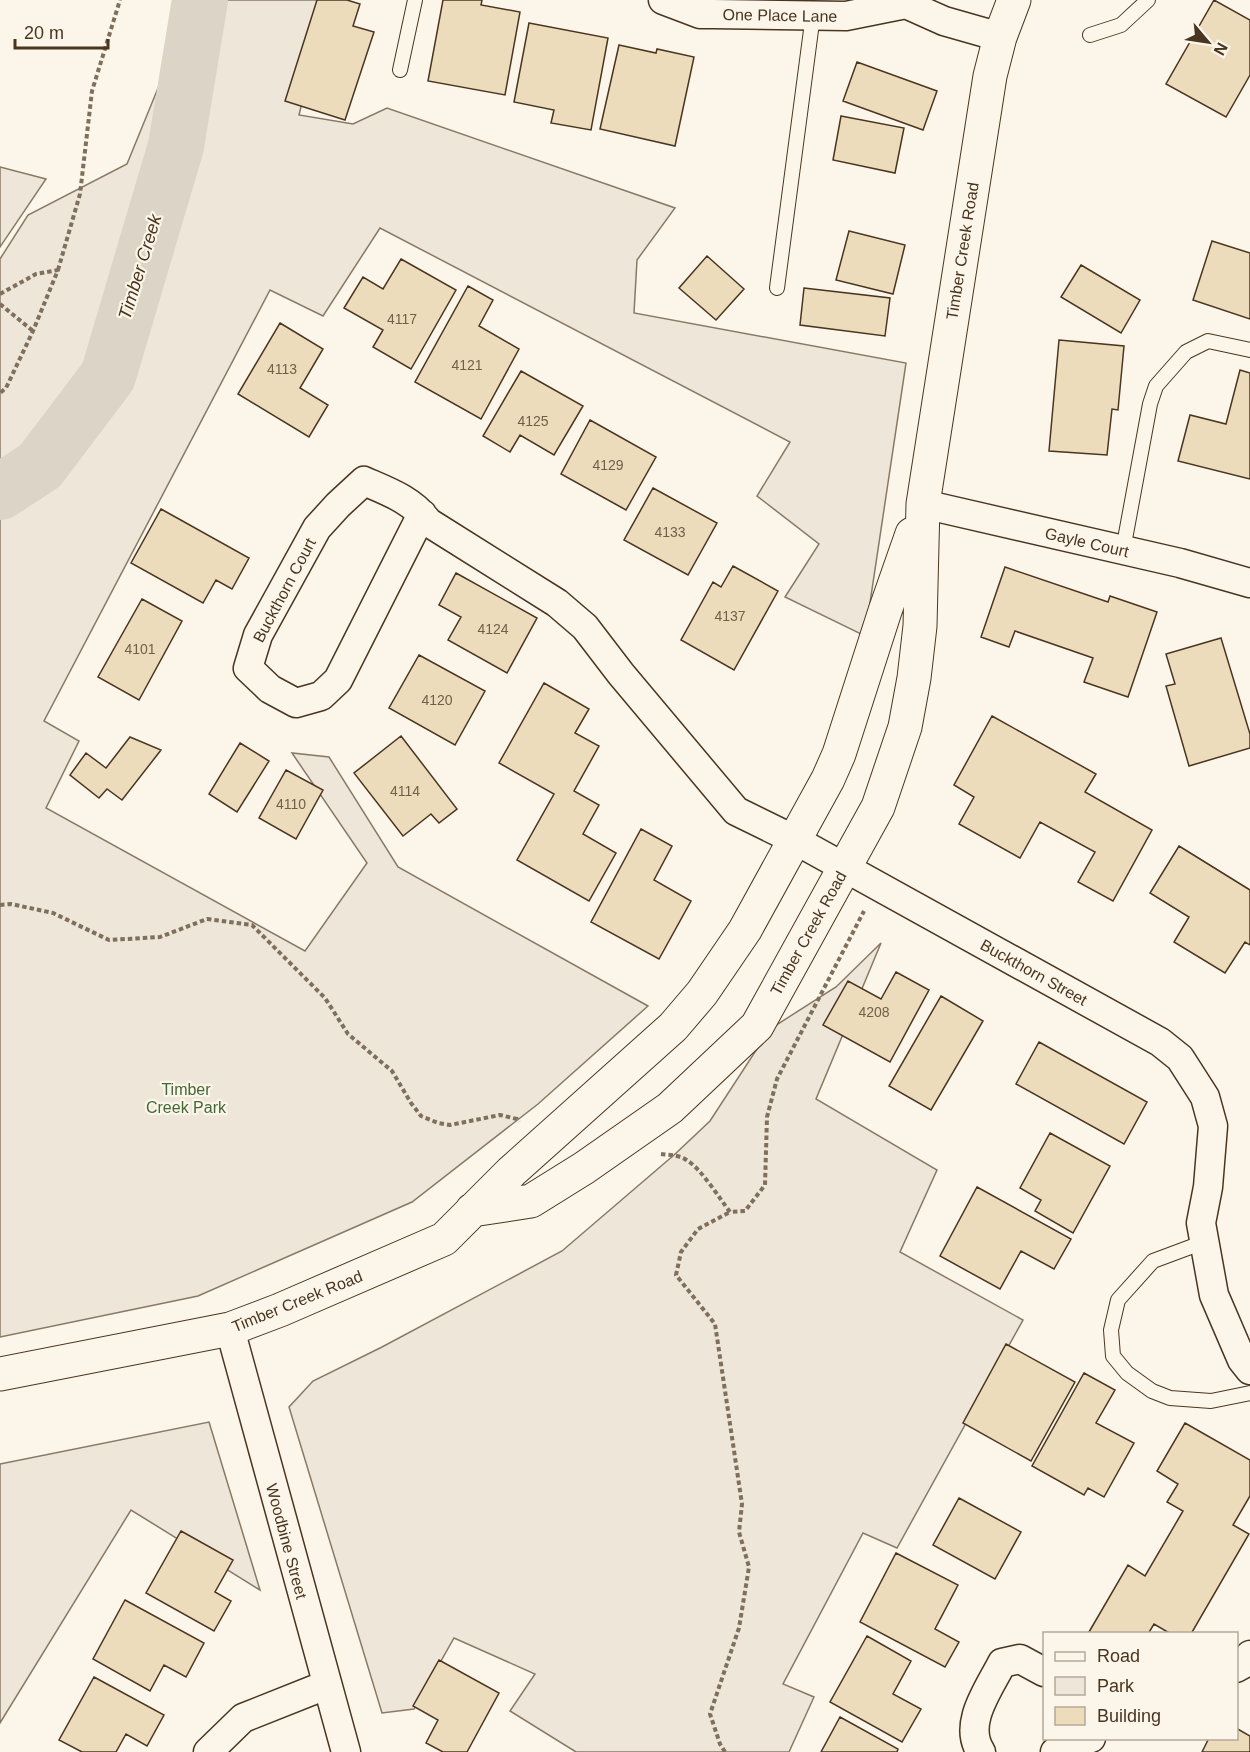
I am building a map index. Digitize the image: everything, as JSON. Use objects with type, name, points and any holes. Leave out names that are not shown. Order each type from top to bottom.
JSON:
[{"type":"street","name":"One Place Lane","points":[[663,0],[700,14],[714,7],[846,16],[906,4],[944,21],[1000,37]]},
{"type":"street","name":"Timber Creek Road","points":[[472,1210],[531,1201],[584,1168],[670,1107],[757,1026],[878,807],[905,727],[914,678],[920,626],[922,504],[990,76],[1000,37],[1014,0]]},
{"type":"street","name":"Buckthorn Court","points":[[422,514],[338,680],[321,696],[296,703],[270,689],[248,668],[258,635],[317,528],[364,482],[398,496],[422,514],[428,522],[557,603],[585,627],[621,674],[736,811],[845,867]]},
{"type":"street","name":"Timber Creek Road","points":[[0,1374],[230,1329],[280,1310],[444,1239],[511,1172],[673,1027],[702,993],[745,930],[828,779],[839,754],[922,504]]},
{"type":"street","name":"Gayle Court","points":[[922,504],[1123,550],[1250,583]]},
{"type":"street","name":"Buckthorn Street","points":[[845,867],[1160,1042],[1180,1058],[1205,1097],[1213,1126],[1208,1187],[1200,1223],[1214,1295],[1242,1360],[1250,1370]]},
{"type":"street","name":"Woodbine Street","points":[[230,1329],[346,1752]]},
{"type":"street","points":[[1238,1667],[1245,1664],[1250,1655]]},
{"type":"street","points":[[981,1752],[976,1744],[975,1717],[1002,1663],[1020,1659],[1043,1670]]},
{"type":"street","points":[[208,1752],[243,1718],[326,1685]]},
{"type":"street","points":[[1055,1752],[1086,1740]]},
{"type":"lane","points":[[400,70],[415,0]]},
{"type":"lane","points":[[1090,35],[1121,25],[1148,0]]},
{"type":"lane","points":[[777,288],[813,15]]},
{"type":"lane","points":[[1123,550],[1150,404],[1156,386],[1186,352],[1208,341],[1250,350]]},
{"type":"lane","points":[[1204,1242],[1153,1261],[1119,1300],[1111,1330],[1113,1356],[1127,1373],[1152,1392],[1170,1398],[1211,1401],[1250,1393]]},
{"type":"path","points":[[0,393],[6,388],[33,331],[58,270],[80,194],[92,92],[120,0]]},
{"type":"path","points":[[0,294],[36,274],[58,270]]},
{"type":"path","points":[[0,304],[33,331]]},
{"type":"path","points":[[0,905],[11,904],[53,913],[109,940],[160,937],[207,918],[252,925],[324,998],[348,1034],[392,1071],[421,1116],[450,1125],[500,1115],[517,1119],[522,1125]]},
{"type":"path","points":[[725,1752],[710,1714],[739,1628],[749,1567],[739,1532],[742,1504],[714,1324],[676,1275],[681,1252],[698,1228],[730,1212],[745,1212],[765,1185],[767,1117],[777,1079],[867,905]]},
{"type":"path","points":[[655,1154],[674,1155],[688,1160],[730,1212]]},
{"type":"green space","name":"Timber Creek Park","points":[[194,0],[327,0],[299,115],[353,124],[387,108],[675,208],[637,260],[634,313],[906,363],[865,636],[785,597],[819,544],[757,496],[790,442],[380,228],[323,316],[270,290],[44,721],[79,741],[46,808],[305,951],[367,863],[292,753],[329,757],[398,867],[648,1006],[538,1104],[412,1202],[198,1296],[0,1337],[0,259],[28,215],[127,164]]},
{"type":"green space","points":[[0,167],[46,179],[0,247]]},
{"type":"green space","points":[[881,943],[816,1099],[937,1170],[900,1252],[1023,1320],[897,1548],[863,1533],[783,1684],[814,1697],[789,1752],[576,1752],[510,1711],[535,1674],[454,1638],[414,1709],[382,1713],[289,1407],[313,1381],[562,1251],[710,1121],[770,1029],[836,987]]},
{"type":"green space","points":[[209,1422],[260,1590],[131,1510],[0,1723],[0,1464]]},
{"type":"building","points":[[317,0],[347,0],[360,4],[353,26],[374,32],[345,120],[285,101]]},
{"type":"building","points":[[443,0],[482,0],[481,5],[520,12],[505,95],[428,81]]},
{"type":"building","points":[[1214,0],[1250,20],[1250,75],[1226,117],[1166,84]]},
{"type":"building","points":[[529,23],[608,38],[591,130],[551,123],[554,110],[514,102]]},
{"type":"building","points":[[619,45],[656,53],[657,49],[694,57],[675,146],[600,129]]},
{"type":"building","points":[[857,62],[937,91],[923,130],[843,101]]},
{"type":"building","points":[[841,116],[904,128],[895,173],[833,160]]},
{"type":"building","points":[[849,231],[905,245],[893,294],[836,280]]},
{"type":"building","points":[[1212,241],[1250,253],[1250,319],[1193,300]]},
{"type":"building","points":[[707,256],[744,289],[716,320],[679,288]]},
{"type":"building","points":[[401,259],[456,290],[411,369],[373,347],[383,330],[344,308],[363,277],[383,289]]},
{"type":"building","points":[[1081,265],[1140,300],[1121,333],[1061,297]]},
{"type":"building","points":[[468,286],[493,300],[479,326],[519,349],[481,419],[415,382]]},
{"type":"building","points":[[804,288],[890,298],[885,336],[800,325]]},
{"type":"building","points":[[280,323],[323,349],[300,388],[328,405],[309,437],[238,394]]},
{"type":"building","points":[[1059,340],[1124,346],[1118,410],[1112,409],[1107,455],[1049,451]]},
{"type":"building","points":[[1240,370],[1250,373],[1250,479],[1178,461],[1190,415],[1226,424]]},
{"type":"building","points":[[521,371],[583,406],[554,455],[520,435],[510,452],[483,436]]},
{"type":"building","points":[[590,420],[656,457],[626,510],[561,474]]},
{"type":"building","points":[[653,488],[717,523],[688,575],[624,540]]},
{"type":"building","points":[[161,509],[249,558],[232,589],[216,580],[203,603],[131,563]]},
{"type":"building","points":[[733,566],[778,591],[734,670],[681,640],[713,582],[721,587]]},
{"type":"building","points":[[1005,567],[1108,602],[1110,596],[1157,612],[1128,697],[1084,682],[1093,658],[1015,631],[1009,647],[981,637]]},
{"type":"building","points":[[456,573],[537,618],[507,673],[448,640],[461,617],[439,605]]},
{"type":"building","points":[[142,599],[182,621],[139,700],[98,677]]},
{"type":"building","points":[[1221,638],[1250,734],[1250,748],[1189,766],[1166,686],[1175,684],[1166,654]]},
{"type":"building","points":[[419,655],[485,691],[455,745],[389,708]]},
{"type":"building","points":[[544,683],[589,709],[575,733],[599,746],[574,791],[599,805],[583,834],[616,853],[589,901],[517,860],[554,794],[499,763]]},
{"type":"building","points":[[992,716],[1096,774],[1085,792],[1152,830],[1113,901],[1078,882],[1095,852],[1040,822],[1020,858],[959,824],[974,797],[954,785]]},
{"type":"building","points":[[401,736],[457,809],[439,823],[431,814],[403,836],[354,773]]},
{"type":"building","points":[[130,737],[161,750],[122,800],[107,789],[99,798],[70,775],[86,753],[106,768]]},
{"type":"building","points":[[240,743],[269,761],[237,812],[209,794]]},
{"type":"building","points":[[286,770],[323,790],[296,839],[259,818]]},
{"type":"building","points":[[641,829],[672,846],[654,880],[691,901],[659,959],[591,922]]},
{"type":"building","points":[[1179,846],[1250,890],[1250,945],[1245,942],[1225,973],[1174,942],[1189,917],[1150,893]]},
{"type":"building","points":[[896,972],[929,990],[890,1062],[823,1025],[848,981],[881,999]]},
{"type":"building","points":[[941,996],[983,1021],[931,1110],[889,1086]]},
{"type":"building","points":[[1039,1042],[1147,1102],[1124,1144],[1016,1084]]},
{"type":"building","points":[[1050,1133],[1110,1166],[1073,1233],[1035,1211],[1041,1200],[1020,1188]]},
{"type":"building","points":[[977,1187],[1071,1239],[1054,1269],[1021,1251],[1000,1289],[940,1256]]},
{"type":"building","points":[[1006,1344],[1075,1382],[1031,1461],[963,1423]]},
{"type":"building","points":[[1084,1373],[1115,1390],[1096,1423],[1134,1443],[1104,1497],[1088,1488],[1084,1495],[1032,1466]]},
{"type":"building","points":[[1185,1423],[1250,1460],[1250,1496],[1233,1525],[1249,1534],[1192,1632],[1168,1632],[1154,1624],[1149,1632],[1089,1632],[1128,1565],[1145,1576],[1183,1511],[1167,1502],[1178,1484],[1157,1471]]},
{"type":"building","points":[[959,1498],[1021,1532],[995,1579],[933,1545]]},
{"type":"building","points":[[181,1531],[233,1560],[215,1592],[231,1601],[214,1631],[146,1593]]},
{"type":"building","points":[[896,1553],[958,1585],[935,1629],[959,1642],[945,1667],[860,1622]]},
{"type":"building","points":[[125,1600],[204,1643],[186,1677],[164,1665],[150,1691],[93,1659]]},
{"type":"building","points":[[867,1636],[911,1661],[893,1694],[921,1709],[902,1742],[830,1702]]},
{"type":"building","points":[[439,1660],[499,1693],[467,1752],[443,1752],[426,1743],[438,1720],[413,1706]]},
{"type":"building","points":[[94,1677],[164,1715],[147,1746],[126,1734],[116,1752],[82,1752],[59,1740]]},
{"type":"building","points":[[840,1717],[898,1749],[897,1752],[821,1752]]},
{"type":"building","points":[[1238,1729],[1250,1736],[1250,1752],[1202,1752],[1208,1740],[1238,1740]]},
{"type":"waterway","name":"Timber Creek","points":[[0,492],[40,466],[108,376],[176,146],[200,0]]}]
